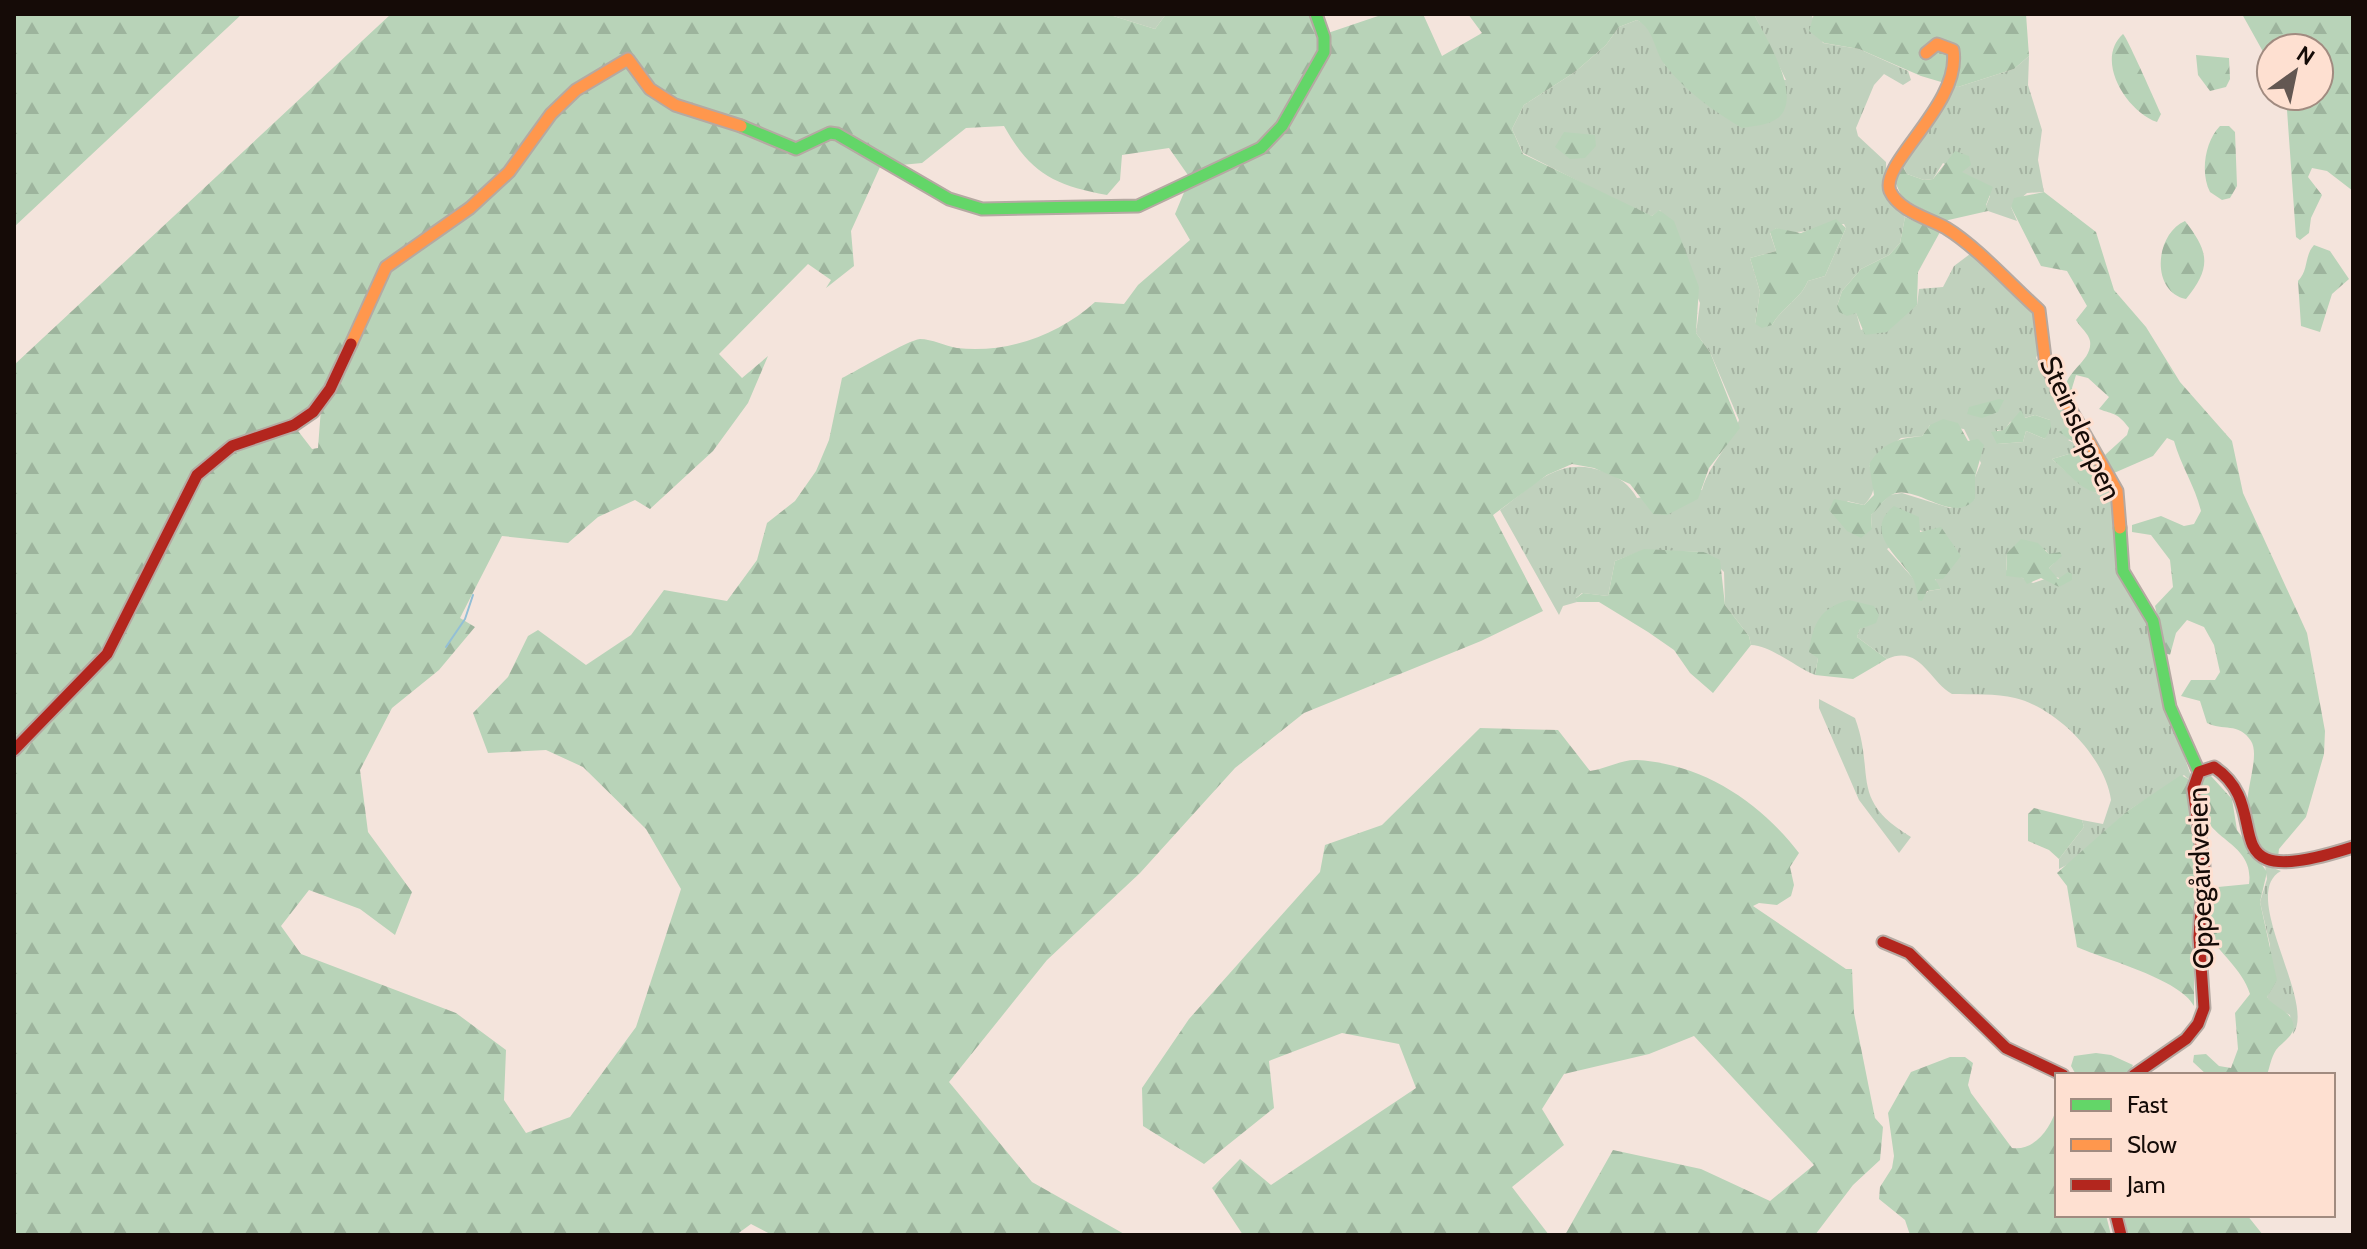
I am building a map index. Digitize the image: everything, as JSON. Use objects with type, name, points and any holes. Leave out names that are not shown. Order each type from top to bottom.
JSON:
[{"type":"street","points":[[14,750],[107,654],[197,475],[232,446],[294,425],[313,412],[330,389],[386,267],[470,208],[509,172],[551,114],[576,90],[607,70],[628,59],[658,96],[735,123],[784,147],[796,149],[837,134],[962,206],[982,209],[1138,206],[1261,148],[1282,126],[1324,52],[1324,37],[1316,14]]},
{"type":"street","name":"Steinsleppen","points":[[1926,53],[1937,44],[1953,50],[1952,80],[1926,127],[1891,169],[1889,189],[1899,204],[1949,230],[2039,310],[2046,366],[2117,491],[2123,571],[2153,621],[2170,707],[2199,772]]},
{"type":"street","name":"Oppegårdveien","points":[[2137,1073],[2186,1039],[2204,1008],[2199,937],[2204,866],[2193,789],[2199,772],[2214,767],[2228,773],[2235,786],[2247,836],[2254,849],[2271,862],[2301,864],[2353,847]]},
{"type":"street","points":[[1883,942],[1909,953],[2006,1048],[2059,1073]]},
{"type":"green space","points":[[14,14],[242,14],[14,227]]},
{"type":"green space","points":[[391,14],[1107,14],[1155,29],[1166,14],[1310,14],[1319,36],[1384,14],[1423,14],[1442,56],[1482,33],[1468,14],[1754,14],[1785,82],[1785,108],[1778,118],[1766,124],[1742,128],[1682,84],[1661,59],[1651,34],[1637,20],[1619,27],[1606,45],[1575,72],[1524,105],[1512,129],[1523,154],[1652,216],[1659,210],[1674,221],[1699,287],[1696,333],[1710,352],[1740,428],[1709,468],[1698,499],[1667,515],[1653,514],[1630,484],[1594,468],[1572,464],[1547,475],[1493,515],[1543,611],[1481,641],[1304,713],[1235,768],[1140,873],[1047,960],[949,1082],[1032,1182],[1126,1235],[772,1235],[751,1224],[736,1235],[14,1235],[14,365]],"holes":[[[1004,126],[1024,156],[1046,175],[1072,187],[1107,195],[1120,180],[1122,155],[1169,148],[1190,178],[1175,214],[1190,240],[1138,285],[1124,304],[1095,302],[1048,333],[1013,345],[957,348],[920,339],[842,378],[829,440],[816,471],[795,501],[767,523],[757,560],[727,601],[664,590],[631,635],[586,665],[538,630],[528,636],[508,677],[473,713],[488,753],[546,750],[583,767],[646,829],[681,889],[636,1027],[570,1117],[526,1133],[504,1100],[506,1050],[456,1013],[301,954],[281,926],[309,890],[360,909],[395,935],[412,892],[368,832],[360,770],[392,708],[439,670],[475,627],[460,618],[502,536],[568,543],[598,517],[635,500],[650,509],[713,451],[748,403],[768,356],[742,378],[719,354],[808,264],[831,280],[826,288],[854,266],[851,231],[880,167],[922,163],[966,128]],[[321,408],[318,448],[312,449],[295,427]]]},
{"type":"green space","points":[[1107,14],[1166,14],[1155,29]]},
{"type":"green space","points":[[1754,14],[1814,14],[1812,16],[1823,43],[1859,49],[1908,71],[1911,80],[1903,85],[1884,74],[1874,85],[1856,128],[1858,136],[1886,162],[1887,196],[1905,217],[1900,243],[1889,255],[1861,269],[1842,291],[1837,306],[1856,312],[1861,330],[1917,305],[1919,289],[1943,287],[1954,266],[1970,254],[2038,313],[2040,348],[2036,358],[2084,436],[2068,440],[2080,446],[2079,451],[2052,459],[2077,482],[2098,494],[2105,489],[2099,469],[2113,487],[2123,577],[2120,580],[2147,616],[2170,715],[2191,776],[2188,779],[2184,775],[2126,812],[2076,860],[2059,869],[2059,859],[2084,827],[2082,820],[2103,824],[2111,800],[2107,784],[2089,751],[2047,712],[2008,696],[1952,694],[1916,660],[1908,656],[1887,659],[1857,637],[1860,629],[1879,615],[1818,658],[1815,675],[1767,649],[1751,645],[1749,636],[1725,605],[1724,572],[1704,552],[1644,550],[1615,561],[1608,596],[1582,593],[1576,598],[1577,602],[1563,606],[1559,615],[1500,510],[1548,475],[1574,467],[1605,472],[1627,485],[1637,498],[1702,490],[1739,420],[1710,352],[1696,333],[1700,303],[1660,210],[1652,216],[1643,214],[1523,153],[1512,129],[1524,105],[1575,72],[1606,45],[1619,27],[1637,20],[1648,26],[1665,65],[1786,80]],"holes":[[[1844,224],[1846,228],[1825,276],[1808,281],[1772,325],[1755,324],[1760,292],[1750,258],[1776,251],[1770,233],[1776,228],[1801,232]],[[2035,415],[2050,420],[2045,439],[2026,431],[2023,442],[1997,444],[1997,430],[2004,431],[2010,422]],[[1930,425],[1964,429],[1981,463],[1975,477],[1975,499],[1950,508],[1902,493],[1889,495],[1871,515],[1872,529],[1847,501],[1864,505],[1874,486],[1869,464],[1901,438],[1922,436]],[[1917,529],[1927,533],[1936,583],[1941,589],[1928,591],[1923,596],[1912,577],[1887,549]],[[2046,550],[2054,563],[2049,568],[2052,576],[2063,579],[2059,587],[2048,578],[2033,583],[2006,570],[2007,553]]]},
{"type":"green space","points":[[1814,14],[2026,14],[2029,56],[2014,69],[1958,87],[1921,76],[1859,49],[1824,43],[1809,31]]},
{"type":"green space","points":[[2242,14],[2353,14],[2353,191],[2327,171],[2312,168],[2308,177],[2322,195],[2311,218],[2309,233],[2300,240],[2296,237],[2287,112],[2335,112],[2335,32],[2255,32],[2255,37]]},
{"type":"green space","points":[[2123,34],[2161,114],[2157,122],[2135,108],[2118,84],[2112,57],[2115,45]]},
{"type":"green space","points":[[2196,55],[2229,58],[2230,79],[2226,87],[2210,91],[2198,75]]},
{"type":"green space","points":[[2029,56],[2028,85],[2042,130],[2038,160],[2044,192],[2027,193],[2011,207],[2017,221],[1988,211],[1986,206],[1990,196],[1973,179],[1943,163],[1933,179],[1924,180],[1907,174],[1900,160],[1953,85],[1958,87],[2014,69]]},
{"type":"green space","points":[[2220,126],[2229,126],[2235,132],[2237,186],[2230,198],[2222,200],[2210,192],[2205,176],[2208,148]]},
{"type":"green space","points":[[1564,132],[1595,135],[1596,146],[1585,158],[1570,159],[1555,147]]},
{"type":"green space","points":[[1955,151],[1969,156],[1971,165],[1962,172],[1993,187],[1986,205],[1988,211],[1944,221],[1902,198],[1892,174],[1899,160],[1907,174],[1924,180],[1933,179]]},
{"type":"green space","points":[[2044,192],[2096,232],[2114,290],[2146,327],[2180,382],[2232,441],[2243,493],[2307,633],[2325,731],[2324,754],[2306,817],[2279,849],[2278,858],[2260,848],[2250,834],[2247,800],[2254,752],[2251,741],[2241,731],[2207,723],[2200,701],[2181,696],[2191,680],[2215,680],[2220,672],[2214,645],[2204,627],[2187,620],[2176,633],[2170,655],[2165,653],[2155,606],[2173,587],[2170,560],[2151,535],[2132,532],[2132,525],[2161,516],[2184,526],[2194,524],[2201,511],[2174,441],[2167,438],[2153,456],[2114,473],[2105,455],[2127,435],[2129,428],[2112,413],[2099,409],[2109,397],[2088,378],[2076,375],[2072,388],[2076,407],[2065,391],[2069,377],[2090,348],[2089,338],[2076,320],[2087,306],[2067,271],[2041,266],[2011,207],[2014,198]]},
{"type":"green space","points":[[1905,217],[1940,232],[1918,272],[1917,305],[1887,332],[1865,335],[1856,313],[1847,316],[1839,312],[1837,306],[1842,291],[1861,269],[1889,255],[1900,243]]},
{"type":"green space","points":[[1836,219],[1846,228],[1825,276],[1808,281],[1772,325],[1762,328],[1755,324],[1760,292],[1750,258],[1776,251],[1770,232],[1776,228],[1801,233]]},
{"type":"green space","points":[[2185,221],[2199,242],[2204,260],[2200,278],[2186,299],[2174,294],[2166,285],[2161,262],[2167,238]]},
{"type":"green space","points":[[2314,245],[2330,251],[2349,279],[2332,294],[2320,332],[2301,326],[2298,281]]},
{"type":"green space","points":[[2004,400],[1998,412],[1982,418],[1967,414],[1969,407]]},
{"type":"green space","points":[[2021,410],[2025,418],[2035,415],[2050,420],[2051,427],[2045,439],[2026,431],[2023,442],[1997,444],[1991,432],[2004,430]]},
{"type":"green space","points":[[1943,419],[1958,423],[1968,441],[1978,439],[1984,445],[1975,477],[1975,499],[1955,508],[1908,493],[1898,493],[1888,497],[1871,515],[1872,529],[1861,538],[1847,531],[1829,510],[1834,499],[1864,505],[1874,495],[1869,464],[1880,451],[1891,443],[1922,436],[1930,425]]},
{"type":"green space","points":[[2071,424],[2099,470],[2104,494],[2082,486],[2052,459],[2079,451],[2079,446],[2059,432]]},
{"type":"green space","points":[[1894,506],[1919,517],[1920,532],[1941,527],[1961,556],[1943,579],[1935,579],[1941,589],[1927,591],[1922,601],[1918,600],[1913,579],[1882,534],[1885,515]]},
{"type":"green space","points":[[2021,539],[2038,543],[2049,554],[2060,552],[2062,556],[2049,568],[2058,579],[2068,572],[2072,574],[2072,580],[2059,587],[2041,578],[2027,584],[2023,578],[2006,576],[2007,553]]},
{"type":"green space","points":[[1644,549],[1704,552],[1720,560],[1725,605],[1749,636],[1751,645],[1713,693],[1690,673],[1674,650],[1648,632],[1599,602],[1577,602],[1575,599],[1583,593],[1608,596],[1615,561]]},
{"type":"green space","points":[[1849,600],[1874,606],[1879,615],[1876,623],[1860,629],[1857,637],[1887,659],[1853,679],[1815,675],[1818,658],[1809,652],[1816,625],[1831,607]]},
{"type":"green space","points":[[1819,699],[1855,718],[1871,798],[1891,823],[1911,837],[1899,853],[1859,800],[1819,708]]},
{"type":"green space","points":[[1480,728],[1558,730],[1590,771],[1637,760],[1685,769],[1748,802],[1799,853],[1790,867],[1794,885],[1791,896],[1777,905],[1759,903],[1753,906],[1846,969],[1852,969],[1854,1013],[1875,1118],[1883,1127],[1880,1160],[1853,1185],[1815,1235],[1565,1235],[1613,1150],[1701,1169],[1770,1201],[1814,1165],[1694,1036],[1649,1054],[1564,1074],[1542,1109],[1564,1145],[1512,1187],[1549,1235],[1243,1235],[1212,1188],[1240,1159],[1271,1185],[1416,1088],[1399,1044],[1342,1033],[1269,1061],[1274,1108],[1204,1164],[1143,1126],[1142,1088],[1189,1019],[1320,872],[1325,845],[1382,825]]},
{"type":"green space","points":[[2181,775],[2188,779],[2189,818],[2201,875],[2194,933],[2194,1006],[2174,987],[2077,947],[2067,886],[2057,873],[2126,812]]},
{"type":"green space","points":[[2211,776],[2232,799],[2237,830],[2267,872],[2260,902],[2277,980],[2267,997],[2289,1015],[2294,1028],[2274,1053],[2268,1073],[2205,1073],[2193,1062],[2194,1055],[2206,1054],[2219,1066],[2231,1068],[2238,1049],[2235,1013],[2250,994],[2242,976],[2206,930],[2211,899],[2218,887],[2249,884],[2248,868],[2242,855],[2212,827],[2204,815],[2200,798],[2202,777]]},
{"type":"green space","points":[[2034,808],[2082,820],[2084,827],[2059,859],[2049,850],[2028,841],[2028,814]]},
{"type":"green space","points":[[2265,865],[2281,871],[2270,883],[2268,902],[2295,998],[2298,1019],[2293,1034],[2290,1015],[2273,1007],[2267,997],[2271,985],[2270,945],[2260,902],[2267,879]]},
{"type":"green space","points":[[2096,1053],[2111,1055],[2133,1065],[2129,1073],[2075,1073],[2071,1066],[2074,1056]]},
{"type":"green space","points":[[1950,1057],[1965,1057],[1973,1063],[1968,1085],[1971,1093],[2012,1148],[2035,1142],[2055,1112],[2055,1217],[2106,1217],[2111,1235],[1910,1235],[1905,1220],[1879,1199],[1880,1187],[1892,1168],[1894,1156],[1888,1113],[1911,1072]]},
{"type":"green space","points":[[2124,1217],[2249,1217],[2263,1235],[2128,1235]]},
{"type":"waterway","points":[[446,647],[465,619],[473,595]]},
{"type":"traffic: fast","points":[[741,126],[796,149],[830,133],[837,134],[949,199],[982,209],[1138,206],[1261,148],[1282,126],[1324,52],[1324,37],[1316,14]]},
{"type":"traffic: fast","points":[[2120,528],[2123,571],[2153,621],[2170,707],[2199,772]]},
{"type":"traffic: slow","points":[[1926,53],[1937,44],[1953,50],[1952,70],[1934,111],[1896,165],[1890,179],[1890,191],[1907,209],[1946,228],[1970,245],[2039,310],[2046,366],[2117,491],[2120,528]]},
{"type":"traffic: slow","points":[[351,344],[386,267],[470,208],[509,172],[551,114],[576,90],[628,59],[650,89],[675,105],[741,126]]},
{"type":"traffic: jam","points":[[14,750],[107,654],[197,475],[232,446],[294,425],[313,412],[330,389],[351,344]]},
{"type":"traffic: jam","points":[[2137,1073],[2186,1039],[2198,1024],[2204,1008],[2199,937],[2204,866],[2193,789],[2199,772],[2214,767],[2233,785],[2242,805],[2251,842],[2260,855],[2276,861],[2306,859],[2353,847]]},
{"type":"traffic: jam","points":[[1883,942],[1909,953],[2006,1048],[2059,1073]]},
{"type":"traffic: jam","points":[[2116,1217],[2121,1235]]}]
